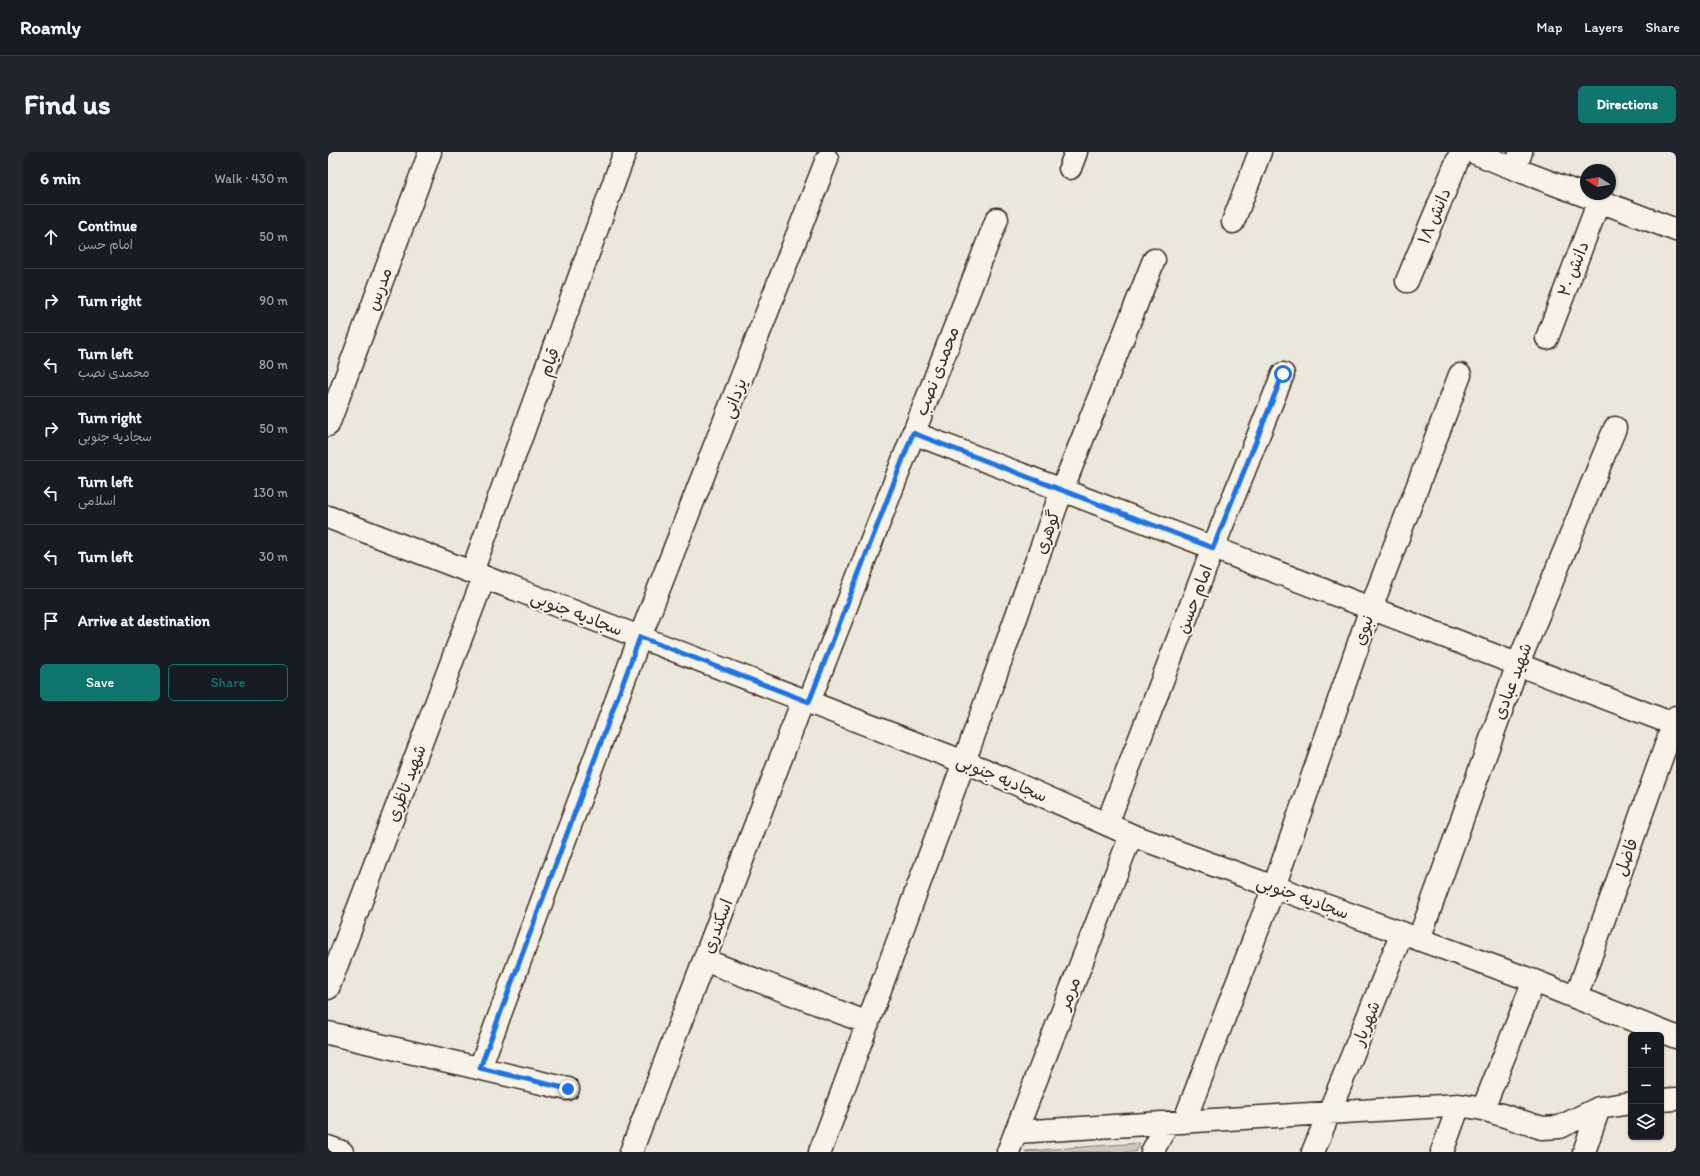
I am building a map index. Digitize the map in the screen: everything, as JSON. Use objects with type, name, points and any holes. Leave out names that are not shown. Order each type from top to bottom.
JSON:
[{"type":"street","name":"مدرس","points":[[328,425],[430,152]]},
{"type":"street","name":"قیام","points":[[478,575],[625,152]]},
{"type":"street","points":[[1233,222],[1260,152]]},
{"type":"street","name":"دانش ۱۸","points":[[1407,281],[1461,152]]},
{"type":"street","points":[[1472,152],[1518,160],[1600,201],[1675,227]]},
{"type":"street","name":"یزدانی","points":[[480,1068],[640,637],[827,159]]},
{"type":"street","name":"دانش ۲۰","points":[[1547,338],[1600,201]]},
{"type":"street","name":"محمدی نصب","points":[[806,701],[997,219]]},
{"type":"street","name":"گوهری","points":[[820,1152],[964,762],[1062,490],[1154,260]]},
{"type":"street","name":"امام حسن","points":[[1107,824],[1213,548],[1283,374]]},
{"type":"street","name":"نبوی","points":[[1152,1152],[1176,1123],[1274,887],[1371,608],[1460,375]]},
{"type":"street","name":"شهید عبادی","points":[[1410,936],[1518,664],[1615,428]]},
{"type":"street","points":[[913,433],[1518,664],[1675,722]]},
{"type":"street","name":"سجادیه جنوبی","points":[[328,517],[964,762],[1131,834],[1576,996],[1676,1037]]},
{"type":"street","name":"شهید ناظری","points":[[328,988],[478,575]]},
{"type":"street","name":"اسکندری","points":[[631,1152],[704,960],[806,701]]},
{"type":"street","name":"فاضل","points":[[1576,996],[1675,722]]},
{"type":"street","name":"مرمر","points":[[1012,1142],[1131,834]]},
{"type":"street","name":"شهریار","points":[[1313,1152],[1410,936]]},
{"type":"street","points":[[704,960],[868,1023]]},
{"type":"street","points":[[1483,1109],[1534,981]]},
{"type":"street","points":[[328,1033],[568,1089]]},
{"type":"street","points":[[1664,1100],[1676,1099]]},
{"type":"street","points":[[1012,1142],[1176,1123],[1459,1105],[1483,1109],[1542,1128],[1560,1127],[1599,1108],[1628,1103]]},
{"type":"street","points":[[1442,1152],[1459,1105]]},
{"type":"street","points":[[1584,1152],[1599,1108]]},
{"type":"street","points":[[328,1147],[342,1152]]},
{"type":"shaded area","points":[[1140,1143],[1136,1152],[1025,1152],[1025,1151]]},
{"type":"route","points":[[568,1089],[480,1068],[640,637],[809,702],[913,433],[1213,548],[1283,374]]}]
